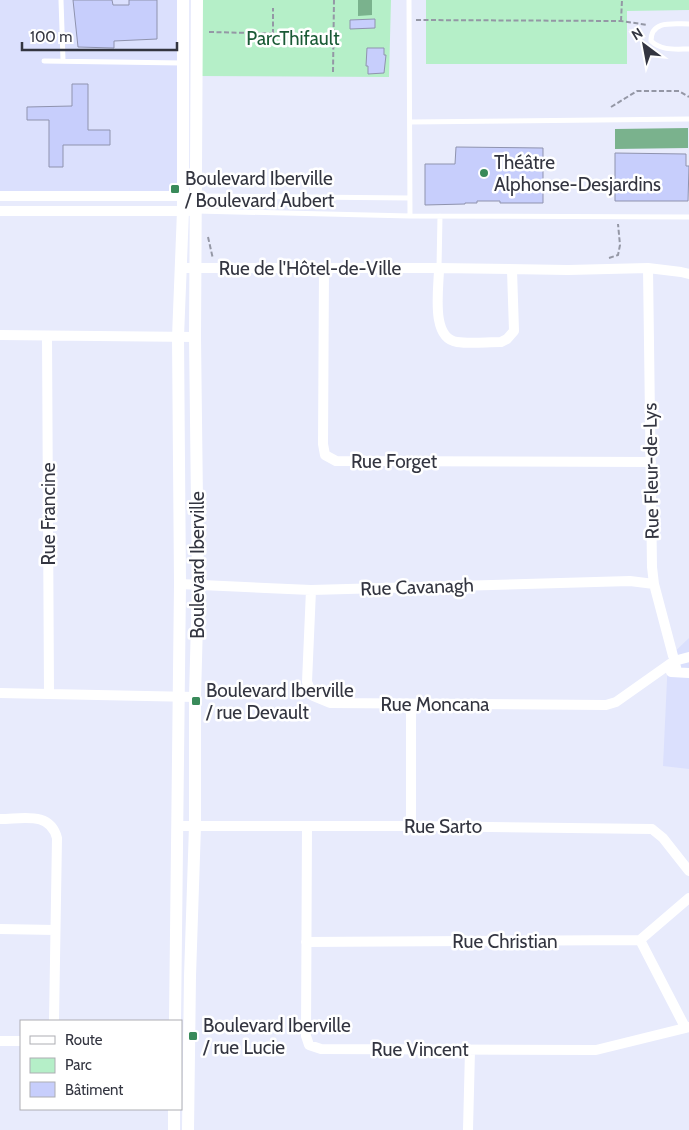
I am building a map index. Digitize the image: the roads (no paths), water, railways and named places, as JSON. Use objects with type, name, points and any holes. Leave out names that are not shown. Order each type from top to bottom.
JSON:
[{"type":"street","name":"Boulevard Iberville","points":[[183,0],[182,63],[189,196]]},
{"type":"street","name":"Boulevard Iberville","points":[[188,1130],[185,1040],[195,826],[195,697],[198,585],[196,268],[189,196],[196,63],[197,0]]},
{"type":"street","points":[[182,63],[196,63]]},
{"type":"street","points":[[0,196],[189,196]]},
{"type":"street","name":"Boulevard Iberville","points":[[175,1020],[180,584],[178,336],[182,268],[189,211]]},
{"type":"street","points":[[0,212],[189,211]]},
{"type":"street","name":"Rue de l'Hôtel-de-Ville","points":[[182,268],[439,268],[512,270],[648,268],[689,274]]},
{"type":"street","points":[[439,268],[439,324],[444,335],[455,342],[501,342],[514,332],[512,270]]},
{"type":"street","name":"Rue Fleur-de-Lys","points":[[648,268],[652,567],[654,584],[675,666]]},
{"type":"street","name":"Rue Forget","points":[[324,269],[323,444],[325,455],[336,461],[650,462]]},
{"type":"street","points":[[0,336],[178,336],[195,338]]},
{"type":"street","name":"Rue Francine","points":[[47,336],[49,693]]},
{"type":"street","name":"Rue Cavanagh","points":[[180,584],[310,590],[630,581],[654,584]]},
{"type":"street","name":"Rue Moncana","points":[[310,590],[307,682],[313,696],[330,703],[606,705],[616,702],[657,674],[689,657]]},
{"type":"street","points":[[675,666],[689,672]]},
{"type":"street","points":[[0,693],[195,697]]},
{"type":"street","points":[[411,705],[411,826]]},
{"type":"street","points":[[0,819],[40,819],[49,823],[54,828],[57,838],[54,1020]]},
{"type":"street","name":"Rue Sarto","points":[[178,826],[652,829],[664,838],[689,871]]},
{"type":"street","name":"Rue Vincent","points":[[307,826],[306,1036],[309,1045],[322,1048],[596,1050],[687,1027]]},
{"type":"street","points":[[687,1027],[640,940],[689,898]]},
{"type":"street","points":[[0,929],[55,930]]},
{"type":"street","name":"Rue Christian","points":[[306,942],[640,940]]},
{"type":"street","points":[[0,1041],[20,1041]]},
{"type":"street","points":[[468,1130],[470,1050]]},
{"type":"street","points":[[174,1110],[174,1130]]},
{"type":"lane","points":[[60,0],[63,60]]},
{"type":"lane","points":[[409,0],[410,216]]},
{"type":"lane","points":[[689,24],[666,24],[656,28],[651,34],[651,41],[657,46],[666,49],[689,49]]},
{"type":"lane","points":[[44,61],[182,63]]},
{"type":"lane","points":[[410,122],[689,119]]},
{"type":"lane","points":[[189,196],[410,198]]},
{"type":"lane","points":[[189,211],[410,216],[689,217]]},
{"type":"lane","points":[[439,268],[440,216]]},
{"type":"place","name":"Théâtre Alphonse-Desjardins","points":[[484,173]]},
{"type":"place","name":"Boulevard Iberville / Boulevard Aubert","points":[[175,189]]},
{"type":"place","name":"Boulevard Iberville / rue Devault","points":[[196,701]]},
{"type":"place","name":"Boulevard Iberville / rue Lucie","points":[[193,1036]]},
{"type":"park label","name":"ParcThifault","points":[[293,38]]}]
